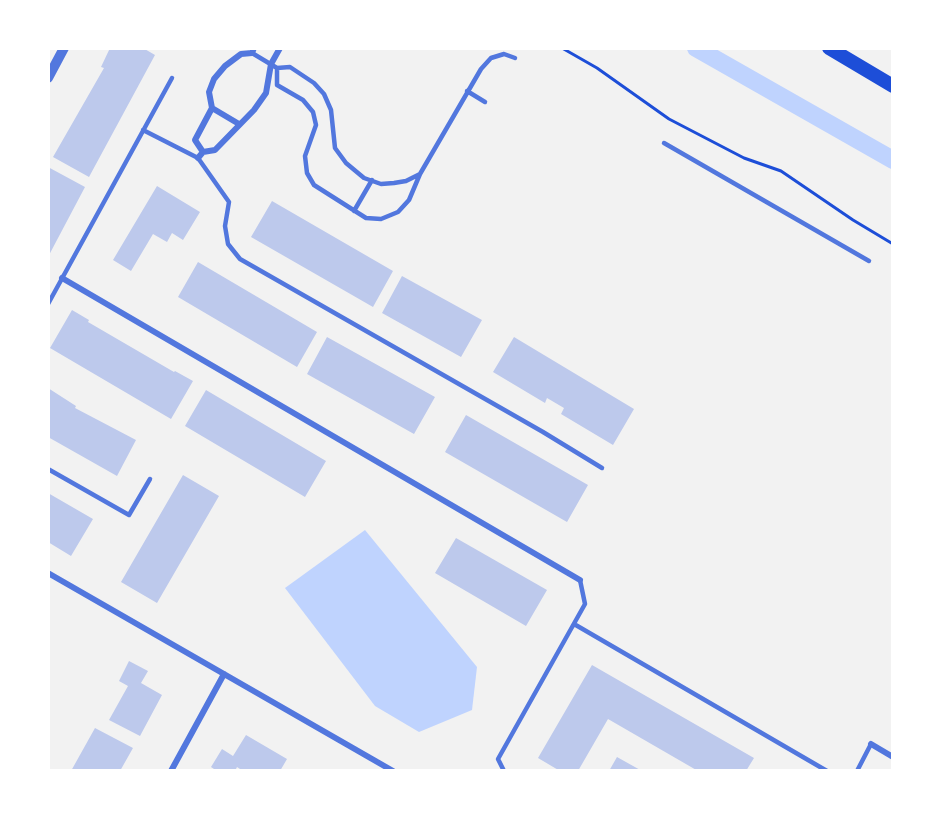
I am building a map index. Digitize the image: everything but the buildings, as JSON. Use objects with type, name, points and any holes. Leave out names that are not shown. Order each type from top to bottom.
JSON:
[{"type":"main road","points":[[829,48],[893,86]]},
{"type":"street","points":[[48,78],[64,48]]},
{"type":"street","points":[[198,158],[203,152],[215,150],[254,110],[266,93],[271,64],[280,48]]},
{"type":"street","points":[[203,152],[195,140],[212,108],[209,92],[214,79],[225,66],[241,54],[253,50]]},
{"type":"street","points":[[212,108],[239,124]]},
{"type":"street","points":[[62,278],[580,580]]},
{"type":"street","points":[[48,573],[393,771]]},
{"type":"street","points":[[171,771],[224,674]]},
{"type":"street","points":[[871,744],[893,757]]},
{"type":"lane","points":[[253,50],[277,68],[290,67],[314,83],[324,94],[331,110],[335,148],[346,163],[364,178],[381,184],[406,181],[420,174]]},
{"type":"lane","points":[[277,68],[277,85],[303,100],[313,111],[316,125],[305,156],[307,173],[314,185],[366,218],[381,219],[398,212],[409,200],[420,174],[481,69],[491,58],[504,54],[515,58]]},
{"type":"lane","points":[[48,304],[172,78]]},
{"type":"lane","points":[[467,92],[485,102]]},
{"type":"lane","points":[[143,130],[198,158],[229,202],[225,226],[228,244],[240,260],[543,432],[602,468]]},
{"type":"lane","points":[[664,143],[869,261]]},
{"type":"lane","points":[[354,211],[372,180]]},
{"type":"lane","points":[[48,469],[129,515],[150,479]]},
{"type":"lane","points":[[504,771],[498,759],[585,604],[580,580]]},
{"type":"lane","points":[[574,624],[827,771]]},
{"type":"lane","points":[[857,771],[871,744]]},
{"type":"path","points":[[562,48],[597,68],[669,119],[744,158],[781,171],[893,244]]},
{"type":"water","points":[[365,530],[477,667],[472,710],[419,732],[375,706],[285,588]]},
{"type":"waterway","points":[[696,48],[893,160]]}]
